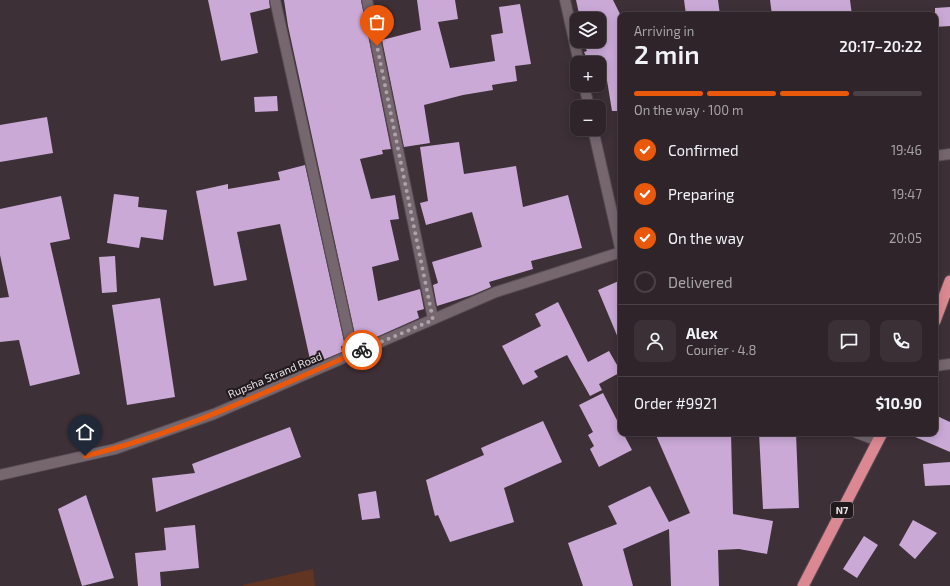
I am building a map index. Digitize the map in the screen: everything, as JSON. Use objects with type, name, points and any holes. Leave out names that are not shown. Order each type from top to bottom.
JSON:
[{"type":"highway","points":[[938,313],[950,281]]},
{"type":"highway","name":"N7","points":[[803,586],[880,437]]},
{"type":"street","points":[[275,0],[353,354]]},
{"type":"street","points":[[367,0],[433,320]]},
{"type":"street","points":[[564,0],[577,56]]},
{"type":"street","points":[[596,136],[618,238]]},
{"type":"street","points":[[938,156],[950,154]]},
{"type":"street","name":"Rupsha Strand Road","points":[[0,475],[10,474],[122,446],[214,414],[496,292],[618,253]]},
{"type":"street","points":[[938,366],[950,364]]},
{"type":"shaded area","points":[[313,569],[315,586],[243,586],[243,585]]},
{"type":"building","points":[[208,0],[269,0],[270,8],[250,13],[258,53],[221,61]]},
{"type":"building","points":[[284,0],[361,0],[391,149],[382,150],[383,154],[360,159],[371,199],[395,195],[399,219],[390,220],[399,260],[372,267],[378,301],[420,289],[424,309],[417,311],[419,318],[363,343],[357,344],[288,26]]},
{"type":"building","points":[[417,0],[455,0],[458,19],[438,22],[450,68],[495,61],[491,35],[503,33],[499,7],[520,4],[531,64],[515,66],[517,81],[492,85],[493,90],[463,95],[424,105],[430,143],[404,147],[382,40],[421,30]]},
{"type":"building","points":[[576,0],[613,0],[619,12],[618,111],[612,111],[606,74],[606,56],[586,56],[584,52],[587,51],[586,48],[606,48],[606,12],[579,12]]},
{"type":"building","points":[[684,0],[718,0],[720,12],[686,12]]},
{"type":"building","points":[[770,0],[850,0],[852,12],[772,12]]},
{"type":"building","points":[[950,7],[950,26],[938,27],[938,12],[935,12],[935,8]]},
{"type":"building","points":[[277,96],[278,111],[255,112],[254,97]]},
{"type":"building","points":[[47,117],[53,153],[0,162],[0,125]]},
{"type":"building","points":[[459,142],[464,174],[516,166],[523,207],[568,195],[582,248],[531,261],[533,269],[489,282],[491,287],[472,295],[437,306],[433,285],[438,283],[432,262],[482,247],[472,212],[426,225],[420,203],[428,201],[420,147]]},
{"type":"building","points":[[305,165],[345,346],[341,346],[342,352],[311,364],[280,224],[237,232],[247,280],[214,286],[196,191],[228,184],[228,189],[280,180],[278,172]]},
{"type":"building","points":[[114,194],[139,197],[138,207],[167,210],[163,240],[141,237],[139,248],[107,243]]},
{"type":"building","points":[[61,196],[70,239],[50,243],[80,374],[30,386],[19,340],[0,342],[0,298],[9,297],[0,255],[0,209]]},
{"type":"building","points":[[115,256],[117,292],[102,293],[99,257]]},
{"type":"building","points":[[618,281],[618,338],[598,290]]},
{"type":"building","points":[[160,298],[175,397],[127,405],[112,305]]},
{"type":"building","points":[[558,302],[588,362],[609,351],[618,367],[618,374],[599,384],[602,390],[590,396],[567,355],[534,371],[538,377],[523,385],[502,346],[541,326],[535,314]]},
{"type":"building","points":[[603,393],[618,422],[618,436],[625,436],[632,450],[599,467],[590,449],[594,446],[588,435],[593,432],[579,405]]},
{"type":"building","points":[[938,416],[950,422],[950,452],[913,436],[938,436]]},
{"type":"building","points":[[543,421],[562,462],[504,488],[514,522],[450,542],[438,515],[435,516],[426,480],[484,455],[481,448]]},
{"type":"building","points":[[290,427],[301,457],[156,512],[152,478],[195,473],[192,464]]},
{"type":"building","points":[[656,436],[731,436],[733,514],[773,521],[767,554],[739,549],[718,550],[719,586],[671,586],[669,529],[623,549],[633,586],[583,586],[568,543],[617,524],[608,506],[650,486],[669,522],[690,513]]},
{"type":"building","points":[[759,436],[796,436],[799,508],[763,509]]},
{"type":"building","points":[[950,462],[950,485],[925,486],[923,464]]},
{"type":"building","points":[[376,491],[380,518],[362,520],[358,494]]},
{"type":"building","points":[[86,495],[114,578],[82,586],[58,509]]},
{"type":"building","points":[[913,520],[937,533],[915,559],[899,545]]},
{"type":"building","points":[[195,525],[199,568],[160,572],[161,586],[138,586],[135,553],[166,550],[164,528]]},
{"type":"building","points":[[864,536],[878,545],[857,578],[843,569]]},
{"type":"way so far","points":[[362,350],[433,320],[377,46]]},
{"type":"route","points":[[85,456],[115,449],[214,414],[362,350]]}]
